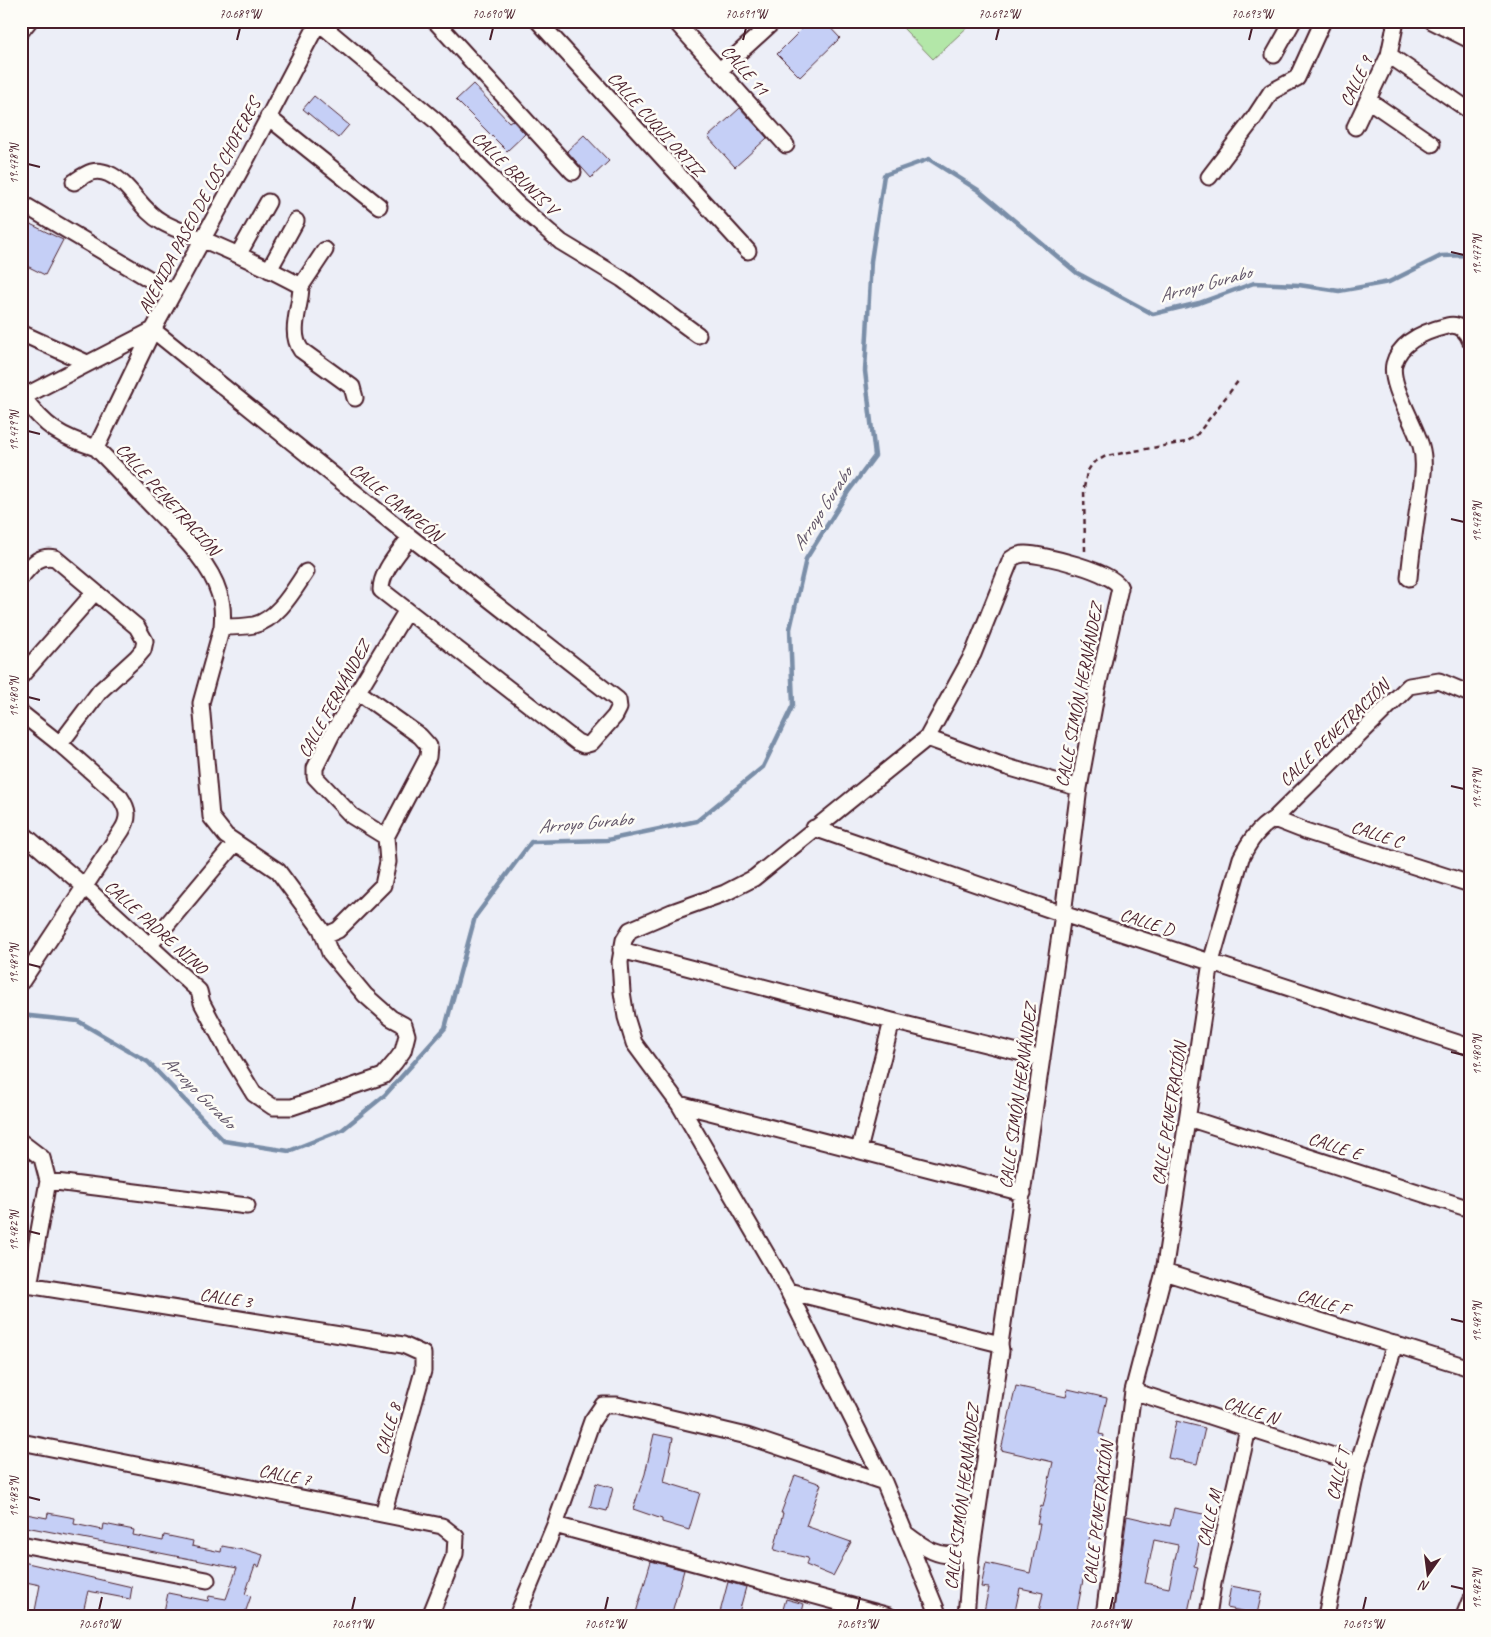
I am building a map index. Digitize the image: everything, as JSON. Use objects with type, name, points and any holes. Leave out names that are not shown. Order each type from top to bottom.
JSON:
[{"type":"street","points":[[21,31],[29,21]]},
{"type":"street","name":"AVENIDA PASEO DE LOS CHOFERES","points":[[22,398],[153,330],[318,21]]},
{"type":"street","name":"CALLE BRUNIS V","points":[[318,21],[436,121],[516,204],[561,242],[622,279],[698,335]]},
{"type":"street","points":[[435,21],[573,172]]},
{"type":"street","name":"CALLE CUQUI ORTIZ","points":[[538,21],[748,251]]},
{"type":"street","name":"CALLE 11","points":[[675,21],[786,145]]},
{"type":"street","points":[[720,70],[774,21]]},
{"type":"street","points":[[1274,55],[1293,21]]},
{"type":"street","points":[[1209,177],[1254,118],[1271,92],[1297,78],[1323,21]]},
{"type":"street","name":"CALLE 9","points":[[1356,127],[1389,55],[1396,21]]},
{"type":"street","points":[[1432,21],[1470,40]]},
{"type":"street","points":[[1389,55],[1470,111]]},
{"type":"street","points":[[1368,100],[1432,144]]},
{"type":"street","points":[[268,117],[379,206]]},
{"type":"street","points":[[74,182],[91,171],[110,174],[152,216],[178,231],[203,239],[301,286]]},
{"type":"street","points":[[238,255],[268,202]]},
{"type":"street","points":[[21,203],[174,293]]},
{"type":"street","points":[[270,270],[296,221]]},
{"type":"street","points":[[325,250],[301,286],[301,299],[294,336],[296,344],[301,350],[352,387],[355,398]]},
{"type":"street","points":[[1409,578],[1423,470],[1422,448],[1393,376],[1394,364],[1406,343],[1433,330],[1450,325],[1459,326],[1466,332],[1470,340]]},
{"type":"street","name":"CALLE PENETRACIÓN","points":[[153,330],[96,448],[177,531],[210,573],[219,593],[223,614],[222,627],[201,703],[211,817],[226,836],[278,871],[321,928],[330,953],[365,995],[391,1018]]},
{"type":"street","name":"CALLE CAMPEÓN","points":[[153,330],[410,537],[618,700],[619,708],[615,716],[592,743],[584,745],[577,742],[407,610]]},
{"type":"street","points":[[21,333],[87,363]]},
{"type":"street","points":[[22,398],[38,417],[56,432],[96,448]]},
{"type":"street","points":[[407,610],[381,590],[381,582],[410,537]]},
{"type":"street","points":[[939,1616],[884,1482],[788,1291],[679,1104],[634,1042],[626,1017],[622,992],[621,950],[630,930],[672,912],[725,893],[754,878],[927,738],[972,654],[1011,560],[1015,556],[1034,554],[1083,566]]},
{"type":"street","points":[[21,577],[41,557],[55,558],[138,627],[145,641],[143,650],[138,657],[100,691],[60,744]]},
{"type":"street","name":"CALLE SIMÓN HERNÁNDEZ","points":[[966,1616],[974,1538],[1001,1351],[1000,1344],[1063,914],[1079,788],[1097,690],[1119,594],[1119,584],[1083,566]]},
{"type":"street","points":[[222,627],[250,626],[266,620],[285,601],[306,572]]},
{"type":"street","points":[[21,676],[95,592]]},
{"type":"street","name":"CALLE FERNÁNDEZ","points":[[386,837],[352,816],[315,777],[315,768],[357,691],[407,610]]},
{"type":"street","name":"CALLE PENETRACIÓN","points":[[1104,1616],[1133,1391],[1164,1272],[1211,962],[1241,858],[1265,824],[1274,819],[1409,686],[1439,680],[1470,694]]},
{"type":"street","points":[[324,936],[338,930],[383,885],[388,862],[386,837],[428,757],[429,746],[420,736],[357,691]]},
{"type":"street","points":[[21,713],[60,744],[120,797],[127,807],[128,816],[122,830],[22,981]]},
{"type":"street","points":[[927,738],[1007,767],[1079,788]]},
{"type":"street","name":"CALLE C","points":[[1274,819],[1470,884]]},
{"type":"street","name":"CALLE D","points":[[814,828],[1063,914],[1470,1047]]},
{"type":"street","name":"CALLE PADRE NINO","points":[[21,832],[84,886],[198,991],[202,1003],[227,1050],[254,1094],[273,1106],[292,1107],[382,1076],[389,1070],[403,1051],[407,1035],[404,1025],[391,1018]]},
{"type":"street","points":[[149,946],[235,843]]},
{"type":"street","points":[[621,950],[1042,1058]]},
{"type":"street","points":[[859,1150],[892,1021]]},
{"type":"street","points":[[679,1104],[1023,1192]]},
{"type":"street","name":"CALLE E","points":[[1188,1118],[1470,1210]]},
{"type":"street","points":[[21,1142],[42,1158],[48,1181],[25,1285]]},
{"type":"street","points":[[48,1181],[247,1206]]},
{"type":"street","name":"CALLE F","points":[[1164,1272],[1470,1368]]},
{"type":"street","name":"CALLE 3","points":[[25,1285],[403,1345],[423,1354]]},
{"type":"street","points":[[788,1291],[1000,1344]]},
{"type":"street","name":"CALLE T","points":[[1326,1616],[1358,1464],[1395,1344]]},
{"type":"street","name":"CALLE 8","points":[[383,1514],[423,1371],[423,1354]]},
{"type":"street","name":"CALLE N","points":[[1133,1391],[1358,1464]]},
{"type":"street","points":[[517,1616],[556,1525],[592,1421],[603,1405],[618,1405],[747,1436],[884,1482]]},
{"type":"street","name":"CALLE M","points":[[1208,1616],[1213,1583],[1248,1429]]},
{"type":"street","name":"CALLE 7","points":[[21,1442],[442,1526],[456,1537],[455,1554],[430,1616]]},
{"type":"street","points":[[556,1525],[889,1616]]},
{"type":"street","points":[[905,1532],[928,1550],[948,1555],[962,1553],[974,1538]]},
{"type":"street","points":[[21,1544],[207,1580]]},
{"type":"street","points":[[1464,1616],[1470,1601]]},
{"type":"path","points":[[1083,566],[1086,537],[1084,488],[1086,472],[1093,463],[1106,456],[1186,442],[1196,436],[1239,380]]},
{"type":"green space","points":[[910,21],[974,21],[933,59],[903,28]]},
{"type":"building","points":[[810,21],[824,21],[840,38],[800,77],[777,54]]},
{"type":"building","points":[[473,84],[509,122],[512,120],[525,134],[507,151],[456,100]]},
{"type":"building","points":[[314,96],[349,125],[338,138],[303,109]]},
{"type":"building","points":[[740,108],[767,138],[735,167],[708,137]]},
{"type":"building","points":[[584,135],[609,161],[591,178],[567,151]]},
{"type":"building","points":[[26,222],[63,240],[45,275],[21,263],[21,231]]},
{"type":"building","points":[[1016,1386],[1066,1397],[1068,1389],[1107,1398],[1099,1434],[1104,1435],[1095,1486],[1098,1487],[1092,1517],[1094,1518],[1076,1616],[1038,1616],[1043,1593],[1020,1588],[1014,1616],[983,1616],[989,1588],[981,1587],[986,1563],[1030,1573],[1040,1524],[1037,1524],[1041,1506],[1043,1507],[1053,1462],[1001,1450]]},
{"type":"building","points":[[1176,1421],[1205,1428],[1197,1464],[1168,1458]]},
{"type":"building","points":[[654,1434],[673,1438],[664,1482],[700,1493],[689,1530],[662,1522],[662,1519],[633,1509],[645,1474]]},
{"type":"building","points":[[795,1475],[821,1484],[806,1526],[851,1542],[833,1576],[806,1565],[808,1558],[774,1550],[783,1513],[781,1513]]},
{"type":"building","points":[[596,1483],[613,1488],[607,1511],[590,1507]]},
{"type":"building","points":[[1174,1508],[1208,1515],[1204,1534],[1201,1533],[1194,1566],[1198,1567],[1187,1616],[1113,1616],[1127,1516],[1170,1526]],"holes":[[[1154,1540],[1178,1545],[1169,1588],[1145,1583]]]},
{"type":"building","points":[[21,1513],[47,1518],[48,1513],[75,1518],[74,1524],[103,1530],[104,1524],[134,1530],[133,1535],[163,1541],[164,1535],[193,1541],[192,1546],[221,1552],[222,1546],[243,1549],[263,1555],[259,1567],[255,1565],[245,1594],[251,1596],[244,1616],[163,1616],[168,1593],[208,1601],[209,1596],[226,1599],[237,1568],[21,1526]]},
{"type":"building","points":[[651,1561],[684,1570],[671,1616],[635,1616]]},
{"type":"building","points":[[23,1562],[132,1587],[130,1599],[88,1591],[82,1616],[34,1616],[40,1585],[21,1581]]},
{"type":"building","points":[[728,1582],[746,1587],[738,1616],[719,1616]]},
{"type":"building","points":[[1231,1586],[1262,1592],[1257,1614],[1227,1608]]},
{"type":"building","points":[[786,1599],[804,1604],[801,1616],[781,1616]]},
{"type":"waterway","name":"Arroyo Gurabo","points":[[21,1015],[78,1021],[148,1062],[224,1141],[289,1151],[342,1130],[385,1095],[445,1028],[475,917],[531,842],[607,840],[697,821],[763,767],[793,705],[790,629],[806,559],[848,492],[875,456],[865,371],[871,261],[884,175],[929,159],[978,190],[1077,273],[1153,314],[1199,303],[1254,283],[1299,285],[1339,291],[1389,282],[1441,256],[1470,255]]}]
